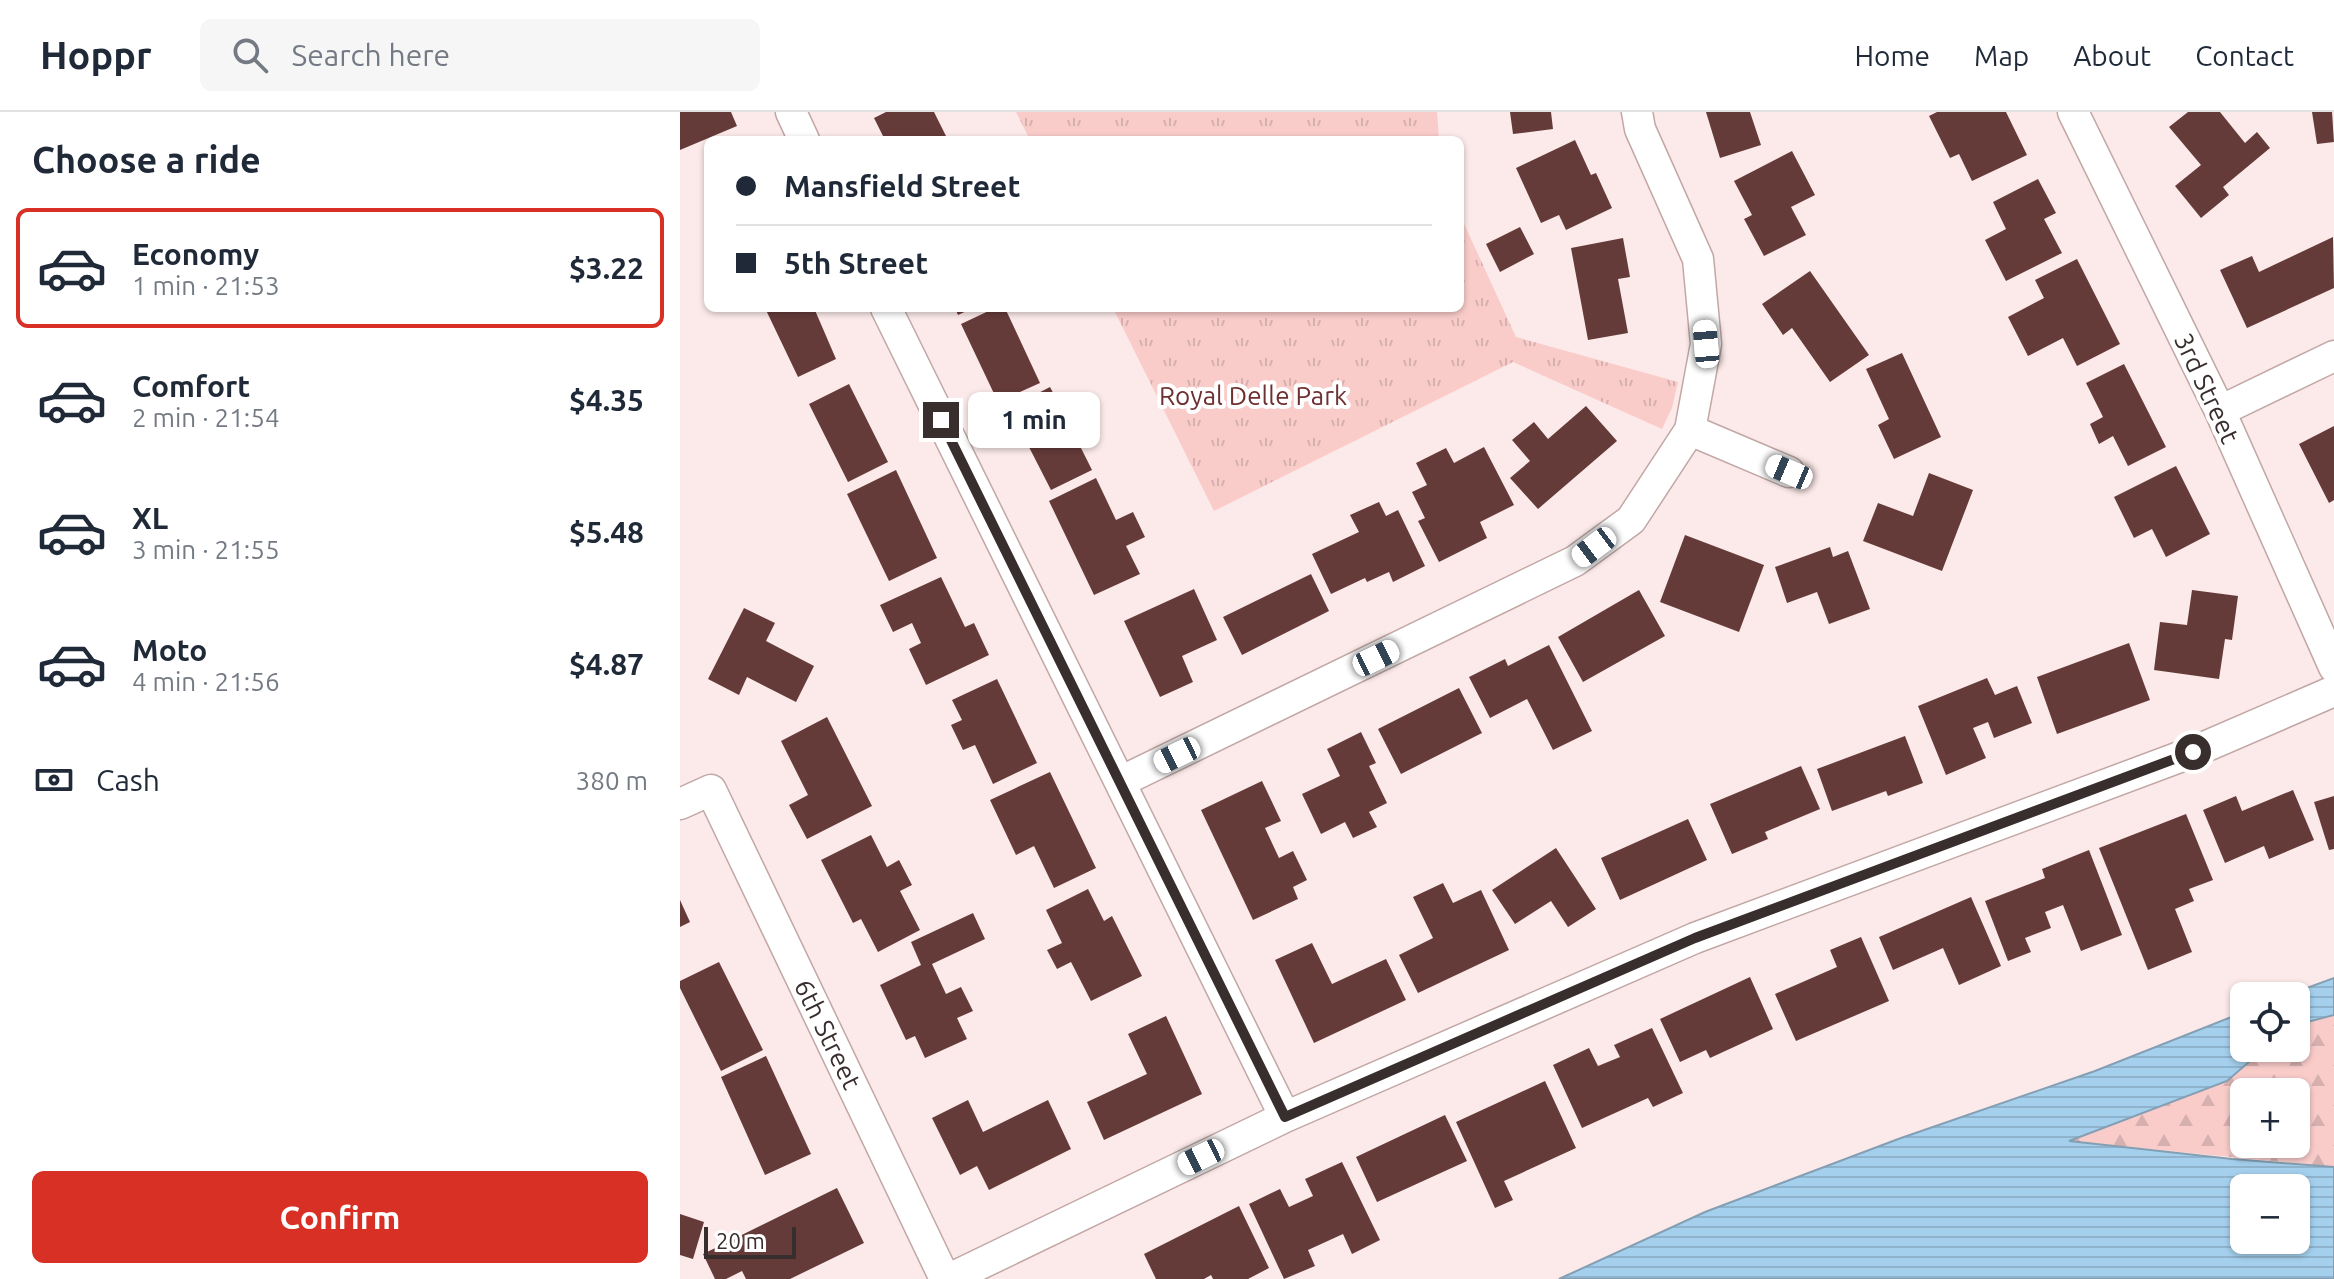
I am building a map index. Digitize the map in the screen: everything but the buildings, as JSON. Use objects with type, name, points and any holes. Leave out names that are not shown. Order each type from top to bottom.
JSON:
[{"type":"street","points":[[791,112],[802,136]]},
{"type":"street","points":[[1120,782],[1575,561],[1631,520],[1690,430],[1706,344],[1698,259],[1640,129],[1637,112]]},
{"type":"street","name":"3rd Street","points":[[2073,112],[2220,411],[2334,667]]},
{"type":"street","points":[[888,312],[1285,1117]]},
{"type":"street","points":[[2220,411],[2334,356]]},
{"type":"street","points":[[1690,430],[1789,472]]},
{"type":"street","points":[[947,1279],[1285,1117],[1695,938],[2193,752],[2334,691]]},
{"type":"street","name":"6th Street","points":[[680,804],[711,790],[947,1279]]},
{"type":"green space","points":[[1016,112],[1437,112],[1439,136],[1028,136]]},
{"type":"green space","name":"Royal Delle Park","points":[[1464,224],[1516,337],[1678,382],[1672,408],[1662,429],[1513,362],[1214,511],[1115,312],[1464,312]]},
{"type":"green space","points":[[2334,1015],[2334,1167],[2242,1158],[2310,1158],[2310,1078],[2230,1078],[2249,1062],[2310,1062],[2310,1021]]},
{"type":"green space","points":[[2230,1078],[2230,1157],[2067,1141]]},
{"type":"water","points":[[2334,978],[2334,1015],[2310,1021],[2310,987]]},
{"type":"water","points":[[2230,1018],[2230,1062],[2249,1062],[2227,1081],[2069,1141],[2334,1167],[2334,1279],[1559,1279],[1705,1212],[1901,1138],[2095,1071]]},
{"type":"route","points":[[941,420],[1285,1117],[1695,938],[2193,752]]}]
